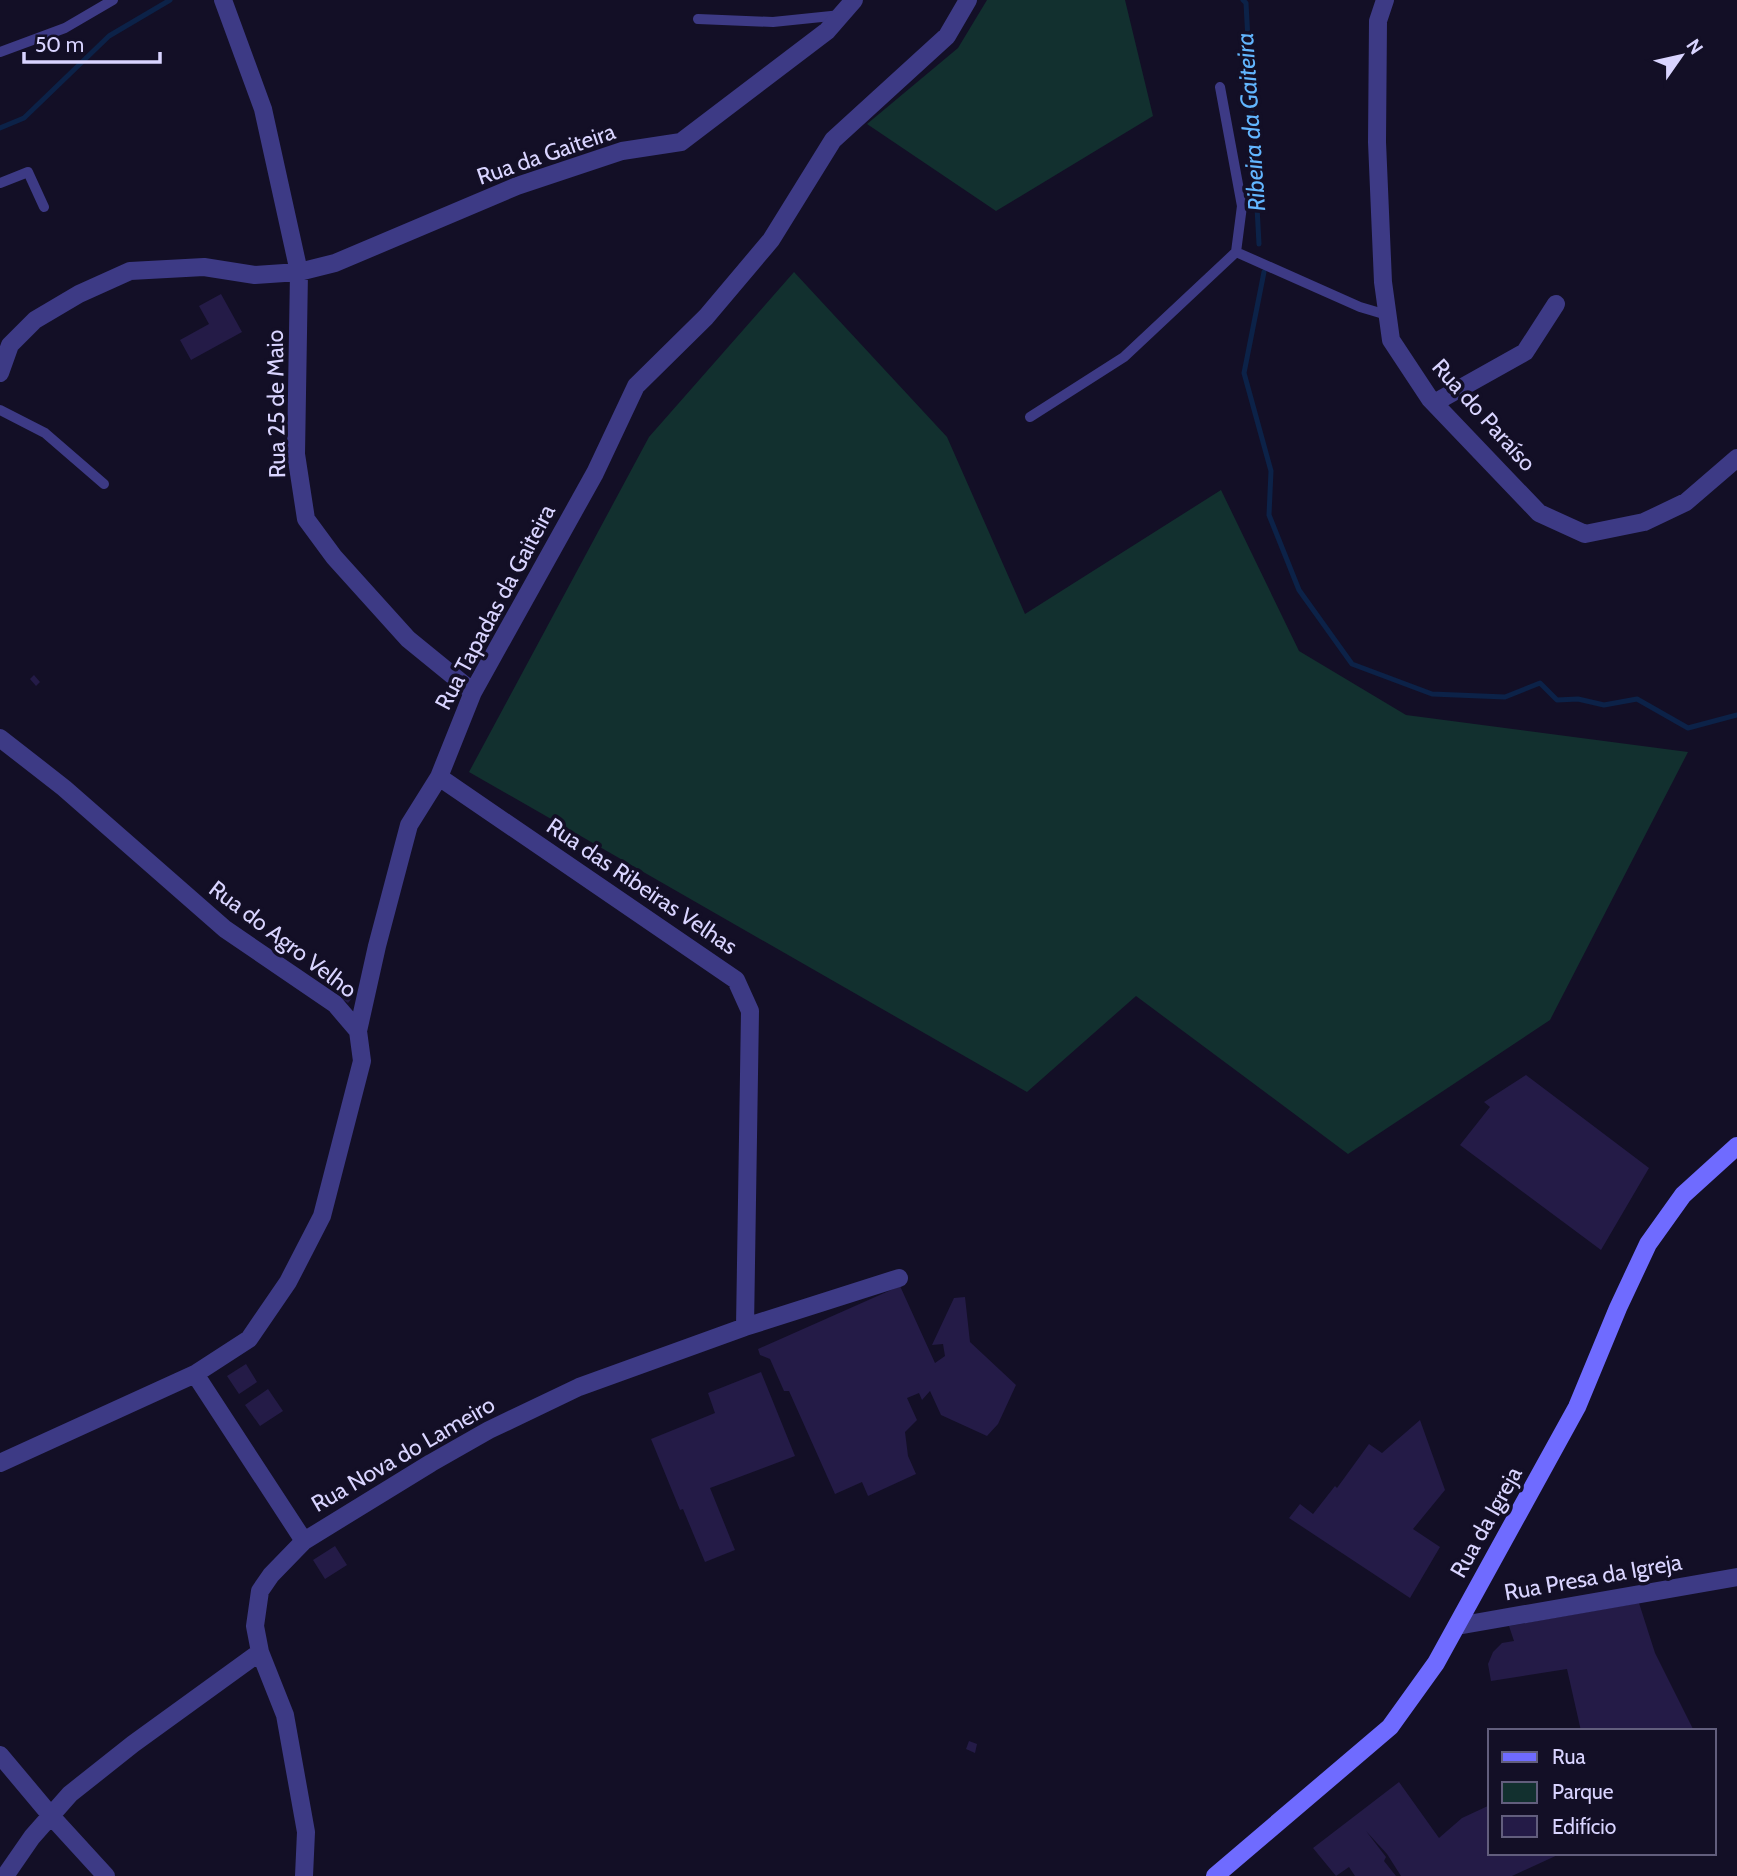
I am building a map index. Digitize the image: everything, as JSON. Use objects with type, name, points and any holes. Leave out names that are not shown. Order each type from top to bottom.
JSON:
[{"type":"main road","name":"Rua da Igreja","points":[[1215,1876],[1390,1727],[1436,1663],[1577,1407],[1648,1244],[1683,1195],[1737,1146]]},
{"type":"street","name":"Rua 25 de Maio","points":[[223,0],[263,109],[299,272],[296,454],[306,519],[334,557],[408,639],[473,692]]},
{"type":"street","name":"Rua da Gaiteira","points":[[299,272],[335,263],[517,186],[622,151],[681,142],[827,31],[855,0]]},
{"type":"street","name":"Rua Tapadas da Gaiteira","points":[[358,1031],[409,825],[439,777],[473,692],[595,473],[636,386],[706,317],[771,240],[833,140],[947,36],[968,0]]},
{"type":"street","name":"Rua do Paraíso","points":[[1385,0],[1378,21],[1377,142],[1387,315],[1391,340],[1434,403],[1539,513],[1585,534],[1644,522],[1686,502],[1737,458]]},
{"type":"street","points":[[0,373],[10,345],[35,320],[79,294],[130,271],[205,267],[256,275],[299,272]]},
{"type":"street","points":[[1434,403],[1525,352],[1556,304]]},
{"type":"street","name":"Rua do Agro Velho","points":[[0,737],[225,929],[335,1004],[358,1031],[362,1060],[322,1216],[288,1282],[249,1339],[195,1374],[0,1463]]},
{"type":"street","name":"Rua das Ribeiras Velhas","points":[[439,777],[736,980],[750,1011],[745,1327]]},
{"type":"street","name":"Rua Nova do Lameiro","points":[[304,1876],[306,1832],[285,1715],[260,1652],[255,1626],[260,1591],[271,1575],[304,1541],[431,1462],[489,1430],[579,1387],[745,1327],[898,1278]]},
{"type":"street","points":[[195,1374],[304,1541]]},
{"type":"street","name":"Rua Presa da Igreja","points":[[1457,1626],[1737,1577]]},
{"type":"street","points":[[5,1876],[32,1837],[70,1794],[133,1744],[260,1652]]},
{"type":"street","points":[[0,1755],[106,1876]]},
{"type":"lane","points":[[0,51],[65,28],[113,0]]},
{"type":"lane","points":[[698,19],[774,22],[841,15]]},
{"type":"lane","points":[[1030,417],[1124,357],[1236,253],[1242,206],[1220,87]]},
{"type":"lane","points":[[0,183],[29,172],[44,207]]},
{"type":"lane","points":[[1236,253],[1360,307],[1387,315]]},
{"type":"lane","points":[[0,410],[45,433],[104,484]]},
{"type":"green space","points":[[987,0],[1125,0],[1153,116],[996,211],[867,124],[958,48]]},
{"type":"green space","points":[[794,272],[947,437],[1025,614],[1221,490],[1299,651],[1406,715],[1688,752],[1550,1020],[1348,1154],[1136,996],[1027,1092],[469,772],[649,437]]},
{"type":"building","points":[[221,294],[242,332],[191,360],[180,340],[209,324],[199,306]]},
{"type":"building","points":[[34,675],[40,682],[36,686],[30,679]]},
{"type":"building","points":[[346,991],[353,997],[348,1003],[341,998]]},
{"type":"building","points":[[1526,1075],[1649,1168],[1601,1250],[1460,1145],[1490,1107],[1484,1102]]},
{"type":"building","points":[[900,1286],[935,1363],[945,1356],[943,1344],[932,1345],[954,1298],[965,1297],[970,1342],[1016,1385],[998,1424],[987,1436],[941,1415],[930,1391],[922,1400],[919,1393],[907,1398],[917,1420],[905,1432],[908,1456],[916,1474],[868,1496],[862,1482],[835,1494],[789,1391],[784,1391],[770,1359],[760,1355],[758,1349]]},
{"type":"building","points":[[246,1364],[257,1382],[239,1394],[227,1376]]},
{"type":"building","points":[[761,1372],[795,1456],[710,1488],[735,1550],[705,1562],[651,1439],[715,1413],[708,1393]]},
{"type":"building","points":[[268,1389],[283,1411],[260,1426],[245,1405]]},
{"type":"building","points":[[1420,1420],[1445,1490],[1413,1529],[1440,1547],[1410,1598],[1289,1518],[1300,1504],[1313,1514],[1335,1486],[1337,1488],[1369,1444],[1382,1453]]},
{"type":"building","points":[[335,1546],[347,1565],[325,1579],[313,1560]]},
{"type":"building","points":[[1639,1603],[1655,1653],[1693,1729],[1581,1729],[1567,1669],[1491,1681],[1488,1664],[1493,1652],[1502,1643],[1514,1641],[1509,1626]]},
{"type":"building","points":[[969,1741],[977,1744],[975,1753],[966,1749]]},
{"type":"building","points":[[1399,1782],[1439,1838],[1462,1818],[1488,1806],[1488,1855],[1558,1855],[1512,1876],[1401,1876],[1387,1854],[1366,1831],[1386,1857],[1384,1861],[1396,1876],[1355,1876],[1349,1867],[1336,1876],[1313,1848]]},
{"type":"waterway","name":"Ribeira da Gaiteira","points":[[0,128],[24,118],[109,36],[170,0]]},
{"type":"waterway","name":"Ribeira da Gaiteira","points":[[1243,0],[1246,3],[1259,244]]},
{"type":"waterway","name":"Ribeira da Gaiteira","points":[[1264,272],[1244,373],[1271,471],[1269,515],[1299,590],[1352,664],[1432,694],[1505,697],[1540,683],[1557,700],[1578,699],[1604,705],[1637,699],[1688,728],[1737,715]]}]
